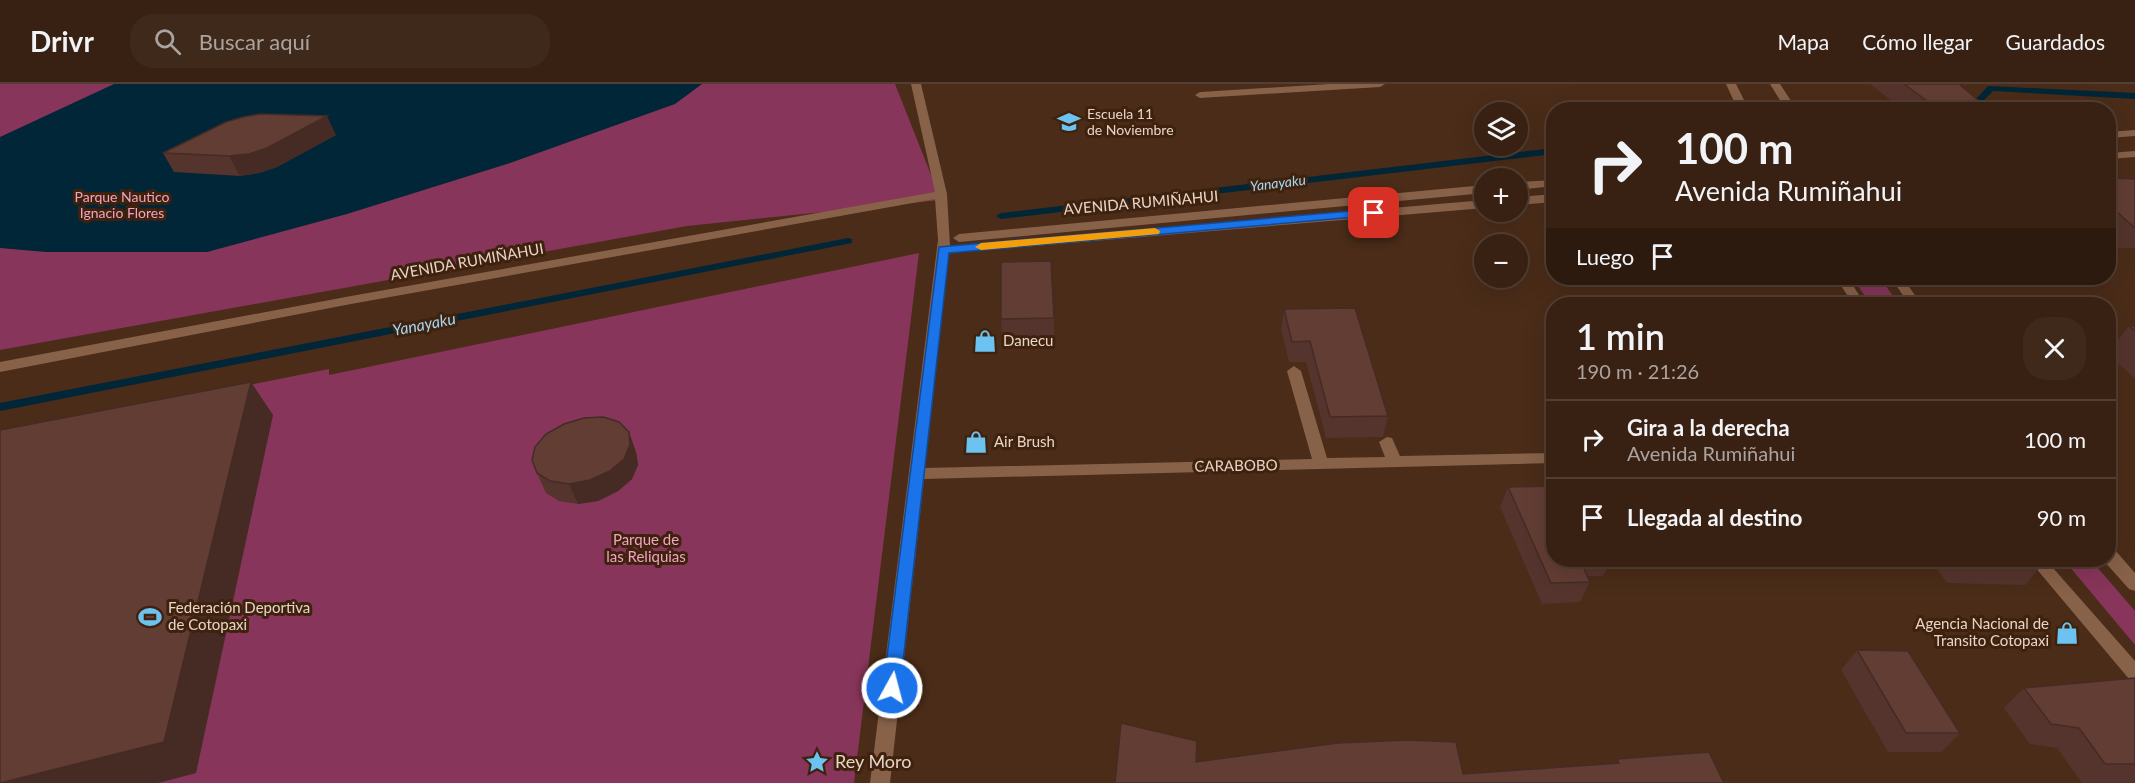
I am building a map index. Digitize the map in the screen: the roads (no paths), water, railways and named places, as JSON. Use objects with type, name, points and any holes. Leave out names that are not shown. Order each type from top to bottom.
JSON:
[{"type":"street","points":[[880,783],[944,242],[941,197],[916,84]]},
{"type":"street","points":[[1200,95],[1380,84]]},
{"type":"street","points":[[1731,84],[1740,102]]},
{"type":"street","points":[[1775,84],[1787,102]]},
{"type":"street","points":[[2116,134],[2135,133]]},
{"type":"street","points":[[2116,155],[2135,154]]},
{"type":"street","points":[[1528,186],[1546,184]]},
{"type":"street","name":"AVENIDA RUMIÑAHUI","points":[[944,242],[1279,207],[1474,190]]},
{"type":"street","name":"AVENIDA RUMIÑAHUI","points":[[0,368],[351,300],[941,197]]},
{"type":"street","points":[[1528,201],[1546,199]]},
{"type":"street","name":"AVENIDA RUMIÑAHUI","points":[[944,242],[1285,220],[1474,205]]},
{"type":"street","points":[[1279,207],[1285,220]]},
{"type":"street","points":[[1294,371],[1322,464]]},
{"type":"street","points":[[1387,442],[1395,463]]},
{"type":"street","name":"CARABOBO","points":[[918,474],[1546,459]]},
{"type":"street","points":[[2116,563],[2135,584]]},
{"type":"street","points":[[2043,567],[2135,674]]},
{"type":"water","name":"Parque Nautico Ignacio Flores","points":[[114,84],[702,84],[675,104],[507,164],[347,214],[207,252],[46,252],[0,248],[0,137]]},
{"type":"waterway","name":"Yanayaku","points":[[1979,102],[1991,88],[2135,96]]},
{"type":"waterway","name":"Yanayaku","points":[[1001,216],[1546,152]]},
{"type":"waterway","name":"Yanayaku","points":[[0,407],[848,241]]},
{"type":"place","name":"Escuela 11 de Noviembre","points":[[1069,122]]},
{"type":"place","name":"Danecu","points":[[985,341]]},
{"type":"place","name":"Air Brush","points":[[976,442]]},
{"type":"place","name":"Federación Deportiva de Cotopaxi","points":[[150,617]]},
{"type":"place","name":"Agencia Nacional de Transito Cotopaxi","points":[[2067,633]]},
{"type":"place","name":"Rey Moro","points":[[817,762]]},
{"type":"park label","name":"Parque de las Reliquias","points":[[646,548]]}]
